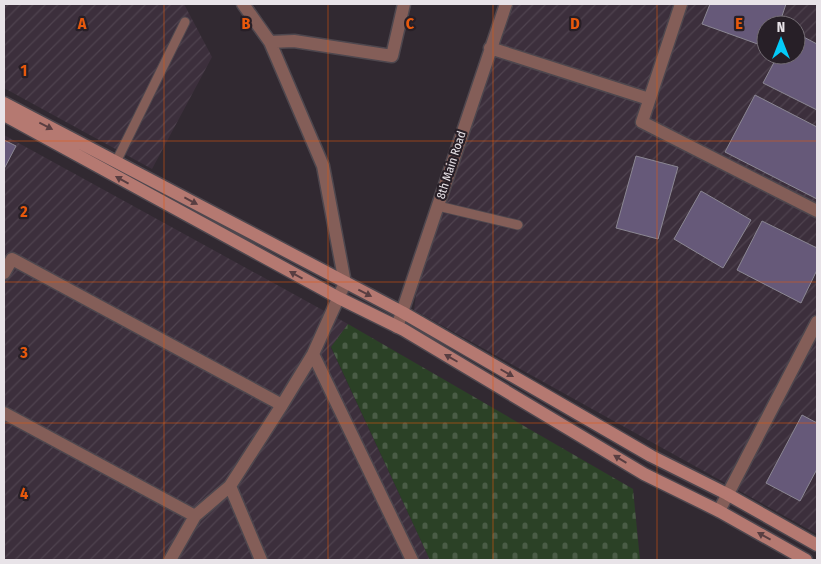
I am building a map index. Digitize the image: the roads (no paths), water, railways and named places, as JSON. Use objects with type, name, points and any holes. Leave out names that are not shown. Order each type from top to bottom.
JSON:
[{"type":"street","points":[[170,560],[195,516],[230,486],[282,405],[313,354],[346,283],[323,166],[270,42],[243,4]]},
{"type":"street","points":[[270,42],[294,41],[392,56],[404,4]]},
{"type":"street","name":"8th Main Road","points":[[397,326],[506,4]]},
{"type":"street","points":[[681,4],[642,122],[817,211]]},
{"type":"street","points":[[490,48],[649,99]]},
{"type":"street","points":[[4,103],[402,312],[651,456],[727,494],[817,545]]},
{"type":"street","points":[[4,115],[339,298],[397,326],[644,474],[718,511],[806,560]]},
{"type":"street","points":[[4,272],[12,259],[282,405]]},
{"type":"street","points":[[718,511],[817,322]]},
{"type":"street","points":[[313,354],[412,560]]},
{"type":"street","points":[[521,399],[529,386]]},
{"type":"street","points":[[4,413],[195,516]]},
{"type":"street","points":[[230,486],[261,560]]},
{"type":"lane","points":[[116,162],[185,22]]},
{"type":"lane","points":[[438,206],[518,225]]}]
